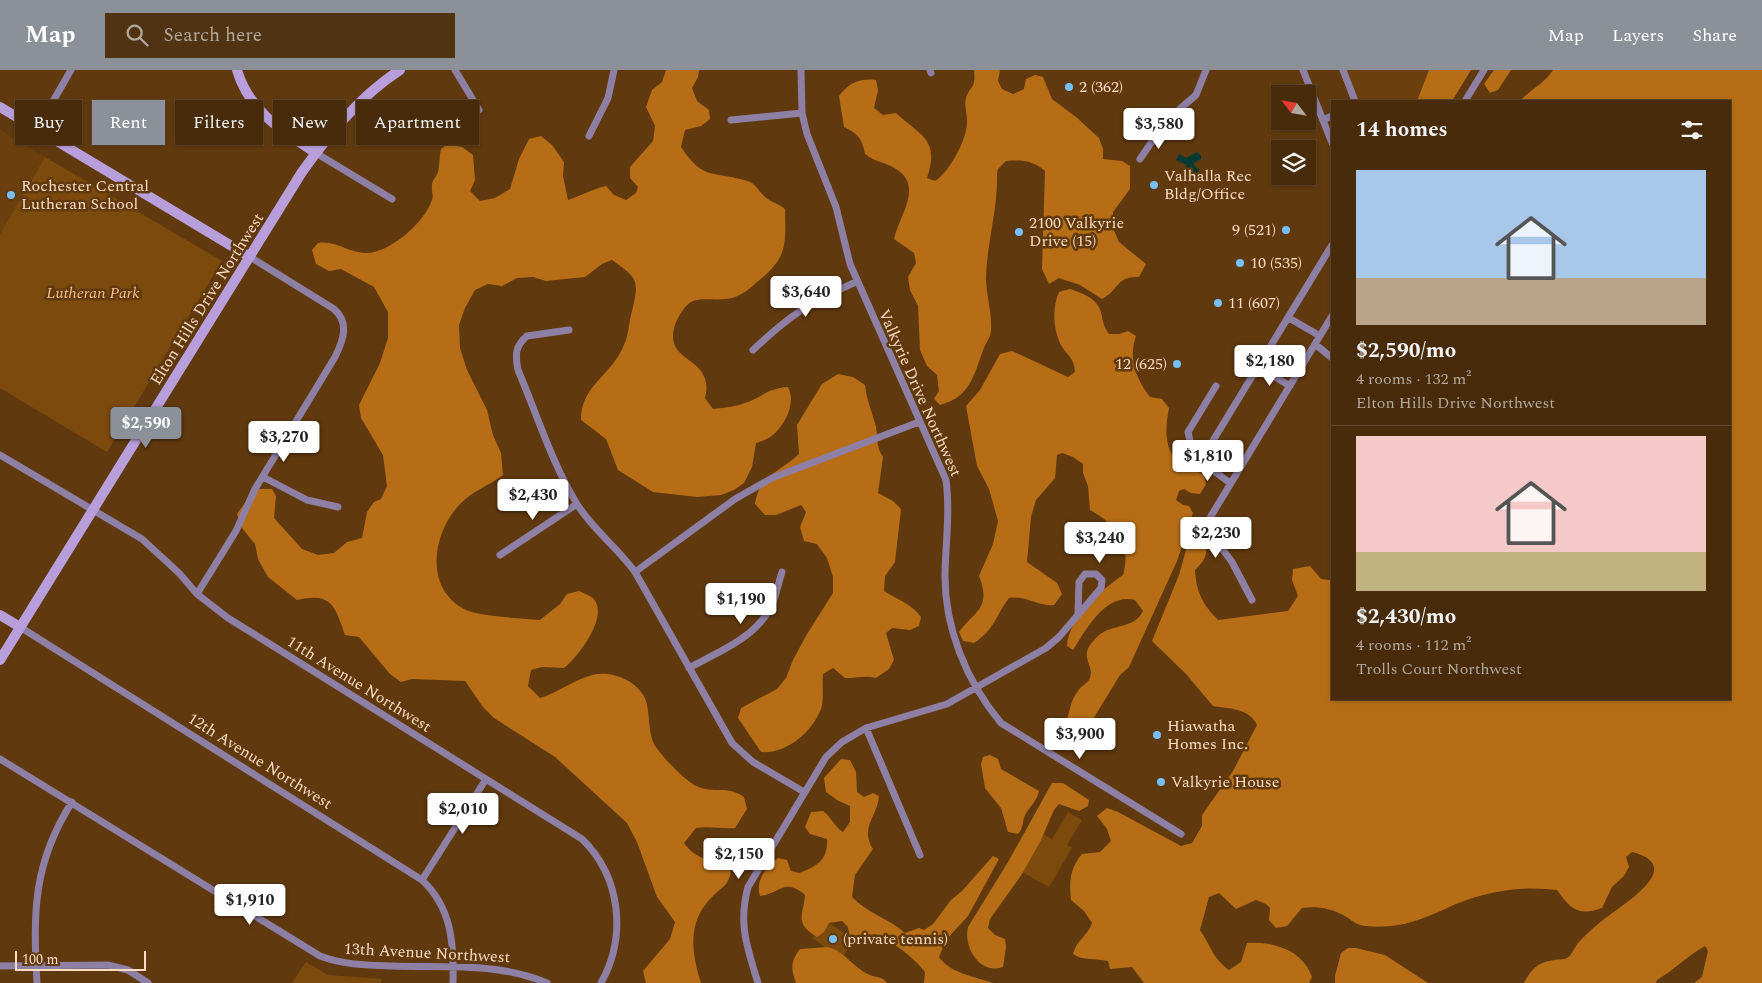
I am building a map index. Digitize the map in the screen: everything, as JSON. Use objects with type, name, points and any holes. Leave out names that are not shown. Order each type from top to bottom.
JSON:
[{"type":"main road","points":[[237,70],[245,90],[261,113],[287,134],[316,153]]},
{"type":"main road","name":"Elton Hills Drive Northwest","points":[[0,660],[316,153],[361,101],[397,71]]},
{"type":"main road","points":[[0,107],[15,116]]},
{"type":"main road","points":[[64,145],[250,257]]},
{"type":"main road","name":"12th Avenue Northwest","points":[[0,615],[20,628]]},
{"type":"street","points":[[55,100],[72,70]]},
{"type":"street","points":[[455,70],[473,100]]},
{"type":"street","points":[[589,136],[608,98],[614,70]]},
{"type":"street","name":"Valkyrie Drive Northwest","points":[[801,70],[802,113],[812,148],[836,207],[856,282],[941,468],[948,493],[945,588],[951,629],[961,656],[995,716],[1009,729],[1181,834]]},
{"type":"street","points":[[1140,159],[1159,130],[1196,95],[1206,70]]},
{"type":"street","points":[[1344,70],[1355,100]]},
{"type":"street","points":[[1466,100],[1484,70]]},
{"type":"street","points":[[1305,71],[1331,140]]},
{"type":"street","points":[[731,120],[802,113]]},
{"type":"street","points":[[1323,120],[1331,116]]},
{"type":"street","points":[[316,153],[392,199]]},
{"type":"street","points":[[1200,462],[1331,247]]},
{"type":"street","points":[[197,594],[236,531],[263,476],[343,341],[344,326],[338,312],[334,308],[250,257]]},
{"type":"street","points":[[754,350],[780,324],[804,307],[856,282]]},
{"type":"street","points":[[1288,318],[1320,336]]},
{"type":"street","points":[[1252,600],[1232,562],[1208,530],[1210,516],[1331,318]]},
{"type":"street","points":[[568,330],[527,336],[516,349],[515,358],[518,370],[556,461],[577,504],[635,572],[738,750],[753,762],[804,792]]},
{"type":"street","points":[[1315,344],[1331,357]]},
{"type":"street","points":[[1257,370],[1265,371],[1290,386]]},
{"type":"street","points":[[1216,386],[1188,432],[1193,455],[1230,483]]},
{"type":"street","points":[[635,572],[735,499],[772,478],[919,422]]},
{"type":"street","name":"11th Avenue Northwest","points":[[0,455],[94,510],[152,547],[197,594],[228,618],[570,830],[595,851],[603,865],[614,898],[618,928],[612,957],[601,983]]},
{"type":"street","points":[[263,476],[307,500],[338,507]]},
{"type":"street","points":[[500,556],[577,504]]},
{"type":"street","points":[[689,668],[739,641],[758,624],[772,603],[782,572]]},
{"type":"street","points":[[758,983],[743,929],[745,898],[754,874],[830,753],[847,739],[866,728],[941,707],[1054,641],[1101,588],[1102,580],[1096,574],[1085,574],[1079,582],[1078,613]]},
{"type":"street","name":"12th Avenue Northwest","points":[[20,628],[422,880],[442,902],[447,917],[451,932],[454,968],[453,983]]},
{"type":"street","points":[[866,728],[920,855]]},
{"type":"street","name":"13th Avenue Northwest","points":[[0,759],[320,956],[354,965],[454,968],[518,973],[547,983]]},
{"type":"street","points":[[422,880],[486,779]]},
{"type":"street","points":[[37,983],[34,912],[40,874],[53,834],[72,802]]},
{"type":"street","points":[[0,966],[118,967],[136,974],[148,983]]},
{"type":"shaded area","points":[[666,70],[699,70],[698,77],[692,88],[697,101],[709,110],[710,119],[701,126],[685,130],[681,147],[695,165],[702,170],[752,183],[765,197],[785,209],[783,251],[774,266],[767,274],[738,296],[724,299],[698,300],[687,305],[675,325],[673,336],[675,345],[679,352],[698,367],[703,374],[706,385],[705,398],[713,409],[731,407],[772,390],[788,387],[791,399],[786,418],[772,436],[756,443],[752,467],[744,483],[734,490],[721,495],[697,497],[653,492],[618,470],[606,439],[581,420],[582,409],[589,392],[619,355],[625,343],[636,292],[636,286],[631,276],[612,260],[602,264],[585,277],[546,281],[533,277],[517,278],[502,286],[488,284],[475,290],[465,308],[459,325],[460,348],[467,370],[487,410],[493,435],[501,453],[503,475],[466,499],[451,515],[439,543],[437,558],[438,573],[442,587],[451,599],[471,612],[540,620],[560,604],[567,594],[579,591],[593,598],[597,606],[598,615],[584,646],[564,668],[542,667],[531,670],[528,686],[540,698],[592,675],[608,674],[624,679],[642,694],[646,701],[653,742],[678,772],[694,785],[709,790],[729,791],[744,797],[747,809],[735,828],[696,828],[684,843],[692,852],[701,857],[724,862],[731,872],[726,883],[705,906],[695,926],[695,959],[701,983],[646,983],[643,971],[670,939],[675,922],[657,897],[637,842],[627,823],[555,757],[494,718],[483,707],[465,681],[412,679],[401,682],[390,674],[359,637],[345,635],[338,616],[330,603],[317,598],[297,600],[268,577],[258,559],[255,544],[242,528],[237,514],[255,489],[272,489],[276,496],[274,518],[302,549],[318,555],[334,553],[347,542],[362,538],[367,512],[374,502],[381,499],[387,486],[383,455],[361,418],[359,405],[380,363],[388,338],[388,312],[374,287],[341,269],[329,271],[316,264],[312,250],[318,243],[331,243],[353,251],[366,253],[385,248],[405,235],[428,209],[433,197],[432,183],[438,172],[441,149],[446,145],[462,147],[473,155],[475,180],[470,191],[480,201],[495,198],[510,189],[519,159],[529,139],[541,136],[552,145],[564,162],[563,176],[568,200],[606,186],[614,195],[626,200],[636,193],[638,187],[630,178],[630,167],[653,141],[655,126],[646,107],[652,90],[662,82]]},
{"type":"shaded area","points":[[974,70],[1000,70],[998,81],[1002,89],[1013,94],[1024,89],[1026,79],[1035,75],[1043,77],[1052,99],[1099,138],[1103,149],[1103,159],[1122,161],[1130,166],[1130,189],[1113,212],[1112,226],[1119,242],[1146,264],[1139,277],[1132,277],[1122,281],[1102,299],[1080,285],[1059,278],[1049,284],[1042,269],[1045,171],[1027,161],[1006,161],[998,169],[997,174],[996,200],[987,264],[986,284],[991,317],[990,335],[974,375],[965,390],[959,396],[940,405],[934,399],[939,391],[937,375],[927,366],[920,350],[918,306],[910,290],[908,277],[916,263],[914,253],[894,239],[907,202],[908,184],[904,176],[896,169],[865,154],[859,137],[844,127],[839,96],[855,82],[876,80],[878,90],[874,108],[883,115],[896,113],[926,140],[931,155],[927,178],[935,181],[952,163],[961,145],[967,121],[965,101],[974,84]]},
{"type":"shaded area","points":[[1343,70],[1444,70],[1426,100],[1355,100]]},
{"type":"shaded area","points":[[1429,70],[1471,70],[1453,100],[1417,100]]},
{"type":"shaded area","points":[[1494,70],[1511,70],[1498,90],[1490,93],[1484,84]]},
{"type":"shaded area","points":[[1553,70],[1762,70],[1762,983],[1694,983],[1702,977],[1708,951],[1705,946],[1657,980],[1656,983],[1524,983],[1530,973],[1540,964],[1568,957],[1588,933],[1631,899],[1652,878],[1654,868],[1648,859],[1632,852],[1626,857],[1629,867],[1624,876],[1612,887],[1602,908],[1587,912],[1575,909],[1566,902],[1557,890],[1529,888],[1500,891],[1472,898],[1405,924],[1379,927],[1360,925],[1333,911],[1313,907],[1302,908],[1287,926],[1276,928],[1269,920],[1270,908],[1266,904],[1256,900],[1236,909],[1219,893],[1209,897],[1200,930],[1216,957],[1224,966],[1229,970],[1241,962],[1247,943],[1277,946],[1286,949],[1302,960],[1312,977],[1309,983],[1144,983],[1132,967],[1110,969],[1108,961],[1085,958],[1073,954],[1079,941],[1092,923],[1084,911],[1071,900],[1070,881],[1073,870],[1082,854],[1100,852],[1111,841],[1107,829],[1097,816],[1107,808],[1181,846],[1192,843],[1202,826],[1202,815],[1233,771],[1257,725],[1254,719],[1244,712],[1213,706],[1186,674],[1152,641],[1179,575],[1188,543],[1192,536],[1205,539],[1205,556],[1202,563],[1195,570],[1197,585],[1201,598],[1218,620],[1288,611],[1298,596],[1292,580],[1293,569],[1310,566],[1321,579],[1331,579],[1331,700],[1731,700],[1731,100],[1521,100],[1546,79]]},
{"type":"shaded area","name":"Rochester Central Lutheran School","points":[[0,130],[15,139],[15,145],[25,145],[45,157],[0,234]]},
{"type":"shaded area","points":[[1070,289],[1084,294],[1096,303],[1101,312],[1104,326],[1109,334],[1119,334],[1128,331],[1136,336],[1133,361],[1137,376],[1150,397],[1162,399],[1169,408],[1166,434],[1169,448],[1176,459],[1204,475],[1206,484],[1200,494],[1191,493],[1184,489],[1179,491],[1176,500],[1183,505],[1189,506],[1193,513],[1177,561],[1129,667],[1120,675],[1087,729],[1069,751],[1060,748],[1059,738],[1067,722],[1073,699],[1089,680],[1091,674],[1087,655],[1091,644],[1104,632],[1134,621],[1143,611],[1135,600],[1124,599],[1115,602],[1098,614],[1073,650],[1067,646],[1073,625],[1080,615],[1096,596],[1123,575],[1125,564],[1125,554],[1120,536],[1107,522],[1090,510],[1088,486],[1083,473],[1083,464],[1073,457],[1062,453],[1057,455],[1055,478],[1036,500],[1031,517],[1027,562],[1057,583],[1062,594],[1054,605],[1021,598],[1009,598],[991,628],[974,643],[963,641],[959,632],[983,602],[979,576],[993,544],[998,521],[989,489],[977,466],[966,406],[980,390],[1000,354],[1012,351],[1068,377],[1075,372],[1072,360],[1058,339],[1054,318],[1059,292]]},
{"type":"shaded area","points":[[838,374],[853,377],[865,385],[876,427],[878,446],[883,457],[878,493],[893,501],[901,509],[895,562],[885,576],[884,591],[909,605],[921,617],[919,626],[910,630],[892,628],[886,633],[894,660],[889,669],[876,678],[845,678],[833,668],[823,674],[822,706],[811,726],[789,745],[771,752],[761,752],[738,718],[741,708],[777,689],[786,678],[807,634],[833,593],[833,577],[827,558],[817,544],[804,541],[800,527],[806,512],[801,505],[776,515],[765,515],[755,504],[757,494],[761,486],[771,475],[799,454],[797,425],[822,384]]},
{"type":"shaded area","points":[[990,755],[998,759],[1001,769],[1039,791],[1035,801],[1025,815],[1018,834],[1008,832],[1001,808],[985,788],[981,764],[983,757]]},
{"type":"shaded area","points":[[841,759],[850,760],[856,772],[857,792],[864,797],[873,793],[879,796],[876,810],[868,828],[869,842],[873,849],[855,875],[852,897],[858,903],[905,933],[919,928],[924,930],[933,924],[951,900],[962,891],[993,856],[999,859],[968,916],[946,940],[939,957],[956,971],[993,983],[924,983],[925,972],[914,960],[896,945],[875,934],[858,943],[850,941],[848,927],[842,921],[829,923],[824,932],[817,937],[810,932],[805,928],[802,919],[805,895],[798,890],[787,887],[760,896],[760,880],[769,866],[778,858],[787,860],[791,871],[799,873],[812,868],[824,857],[827,839],[810,834],[805,827],[811,812],[823,811],[843,832],[850,822],[850,806],[826,792],[824,778]]},
{"type":"shaded area","points":[[1052,783],[1063,783],[1089,800],[1088,806],[1079,811],[1059,804],[1054,810],[1040,842],[1022,874],[990,919],[988,928],[995,935],[1005,939],[1006,947],[1003,967],[987,967],[975,958],[971,951],[967,935],[968,927],[1008,862]]},
{"type":"shaded area","points":[[827,947],[844,955],[864,972],[881,978],[887,983],[796,983],[792,966],[794,958],[800,949]]},
{"type":"shaded area","points":[[1348,948],[1385,955],[1428,983],[1335,983],[1341,953]]},
{"type":"green space","name":"Lutheran Park","points":[[45,157],[222,261],[107,452],[0,388],[0,234]]},
{"type":"green space","points":[[1068,812],[1082,820],[1067,845],[1072,848],[1049,887],[1020,871],[1041,833],[1052,839]]},
{"type":"green space","name":"(private tennis)","points":[[825,920],[854,940],[841,959],[812,938]]},
{"type":"green space","points":[[306,962],[328,975],[382,979],[381,983],[292,983]]},
{"type":"water","points":[[1197,152],[1201,159],[1193,164],[1199,170],[1195,178],[1189,175],[1186,165],[1176,160],[1179,154],[1186,158]]},
{"type":"place","name":"2 (362)","points":[[1069,87]]},
{"type":"place","name":"Valhalla Rec Bldg/Office","points":[[1154,185]]},
{"type":"place","name":"Rochester Central Lutheran School","points":[[11,195]]},
{"type":"place","name":"9 (521)","points":[[1286,230]]},
{"type":"place","name":"2100 Valkyrie Drive (15)","points":[[1019,232]]},
{"type":"place","name":"10 (535)","points":[[1240,263]]},
{"type":"place","name":"11 (607)","points":[[1218,303]]},
{"type":"place","name":"12 (625)","points":[[1177,364]]},
{"type":"place","name":"Hiawatha Homes Inc.","points":[[1157,735]]},
{"type":"place","name":"Valkyrie House","points":[[1161,782]]},
{"type":"place","name":"(private tennis)","points":[[833,939]]}]
